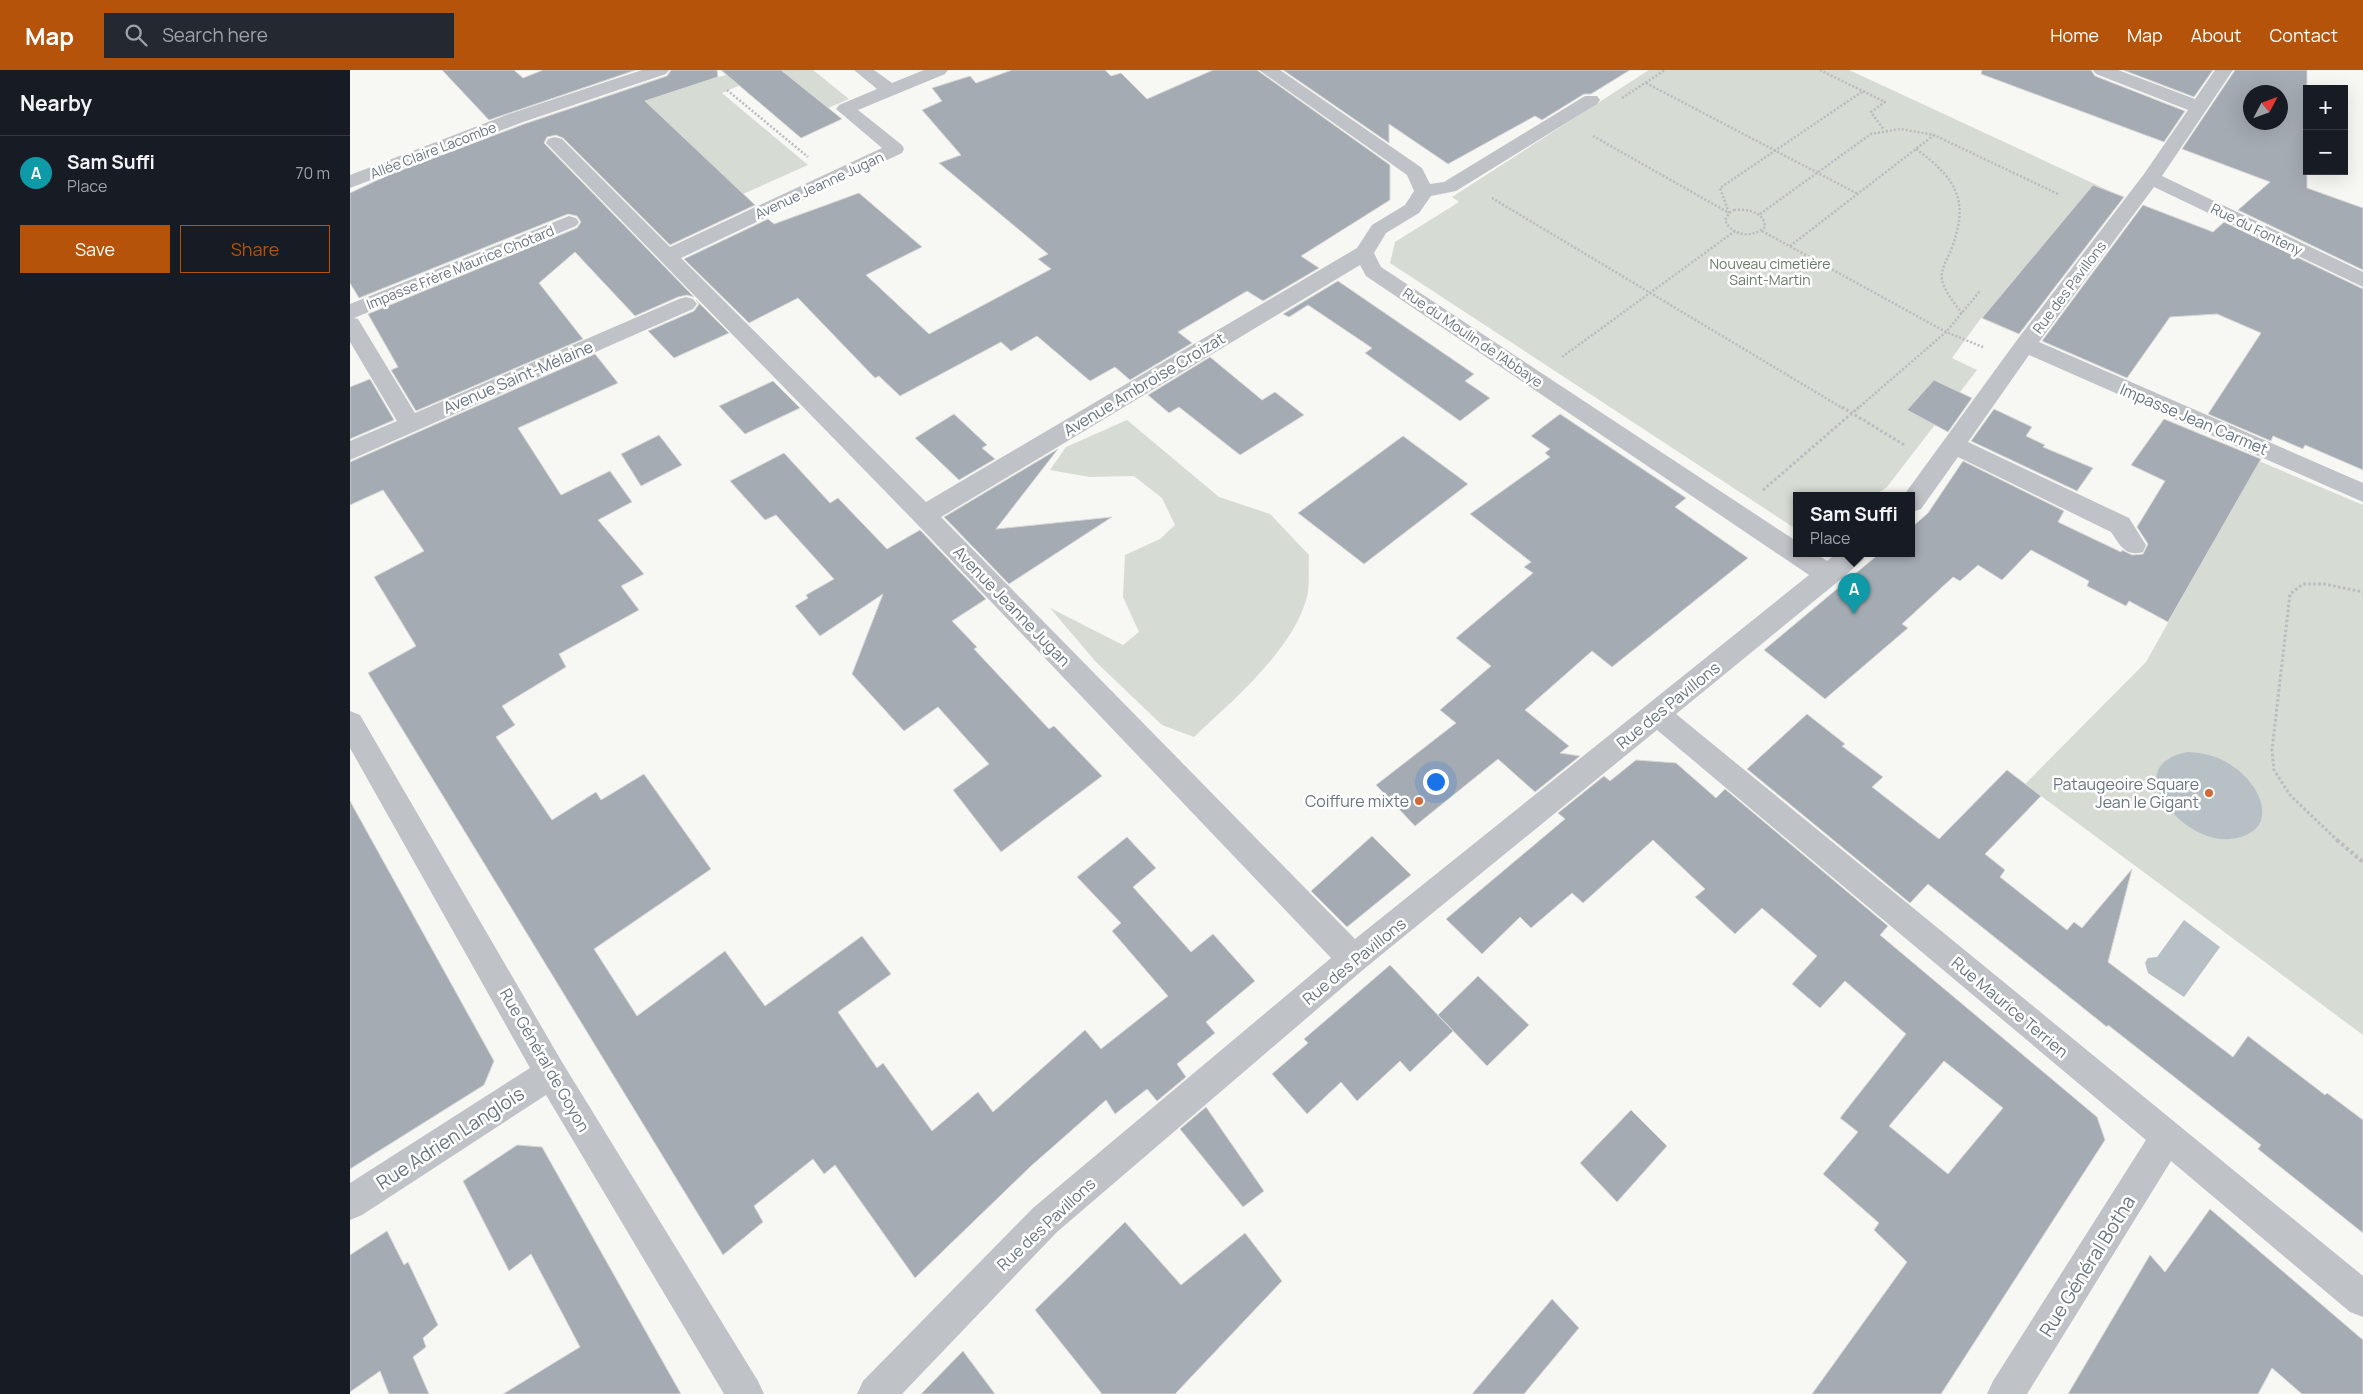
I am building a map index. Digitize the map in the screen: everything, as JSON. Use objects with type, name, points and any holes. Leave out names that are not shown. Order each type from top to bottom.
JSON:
[{"type":"street","name":"Allée Claire Lacombe","points":[[350,182],[516,118],[660,70]]},
{"type":"street","points":[[863,70],[889,90]]},
{"type":"street","name":"Avenue Jeanne Jugan","points":[[668,256],[895,149],[845,109],[939,70]]},
{"type":"street","points":[[1268,70],[1415,172],[1424,191]]},
{"type":"street","points":[[2102,70],[2198,107]]},
{"type":"street","name":"Rue des Pavillons","points":[[1915,499],[2019,353],[2151,178],[2224,70]]},
{"type":"street","points":[[1364,253],[1379,229],[1412,209],[1424,191],[1449,187],[1591,100]]},
{"type":"street","name":"Avenue Jeanne Jugan","points":[[555,143],[924,515],[1353,959]]},
{"type":"street","name":"Rue du Fonteny","points":[[2151,178],[2363,280]]},
{"type":"street","name":"Impasse Frère Maurice Chotard","points":[[350,312],[569,222]]},
{"type":"street","name":"Avenue Ambroise Croizat","points":[[924,515],[1364,253]]},
{"type":"street","name":"Rue du Moulin de l'Abbaye","points":[[1364,253],[1373,271],[1793,551]]},
{"type":"street","name":"Avenue Saint-Mélaine","points":[[350,451],[686,304]]},
{"type":"street","name":"Impasse Frère Maurice Chotard","points":[[350,324],[410,424]]},
{"type":"street","name":"Impasse Jean Carmet","points":[[2019,353],[2363,493]]},
{"type":"street","points":[[1954,445],[2120,525],[2134,545]]},
{"type":"street","name":"Rue du Moulin de l'Abbaye","points":[[1802,557],[1826,576]]},
{"type":"street","name":"Rue des Pavillons","points":[[876,1394],[1045,1220],[1353,959],[1849,557]]},
{"type":"street","name":"Rue Maurice Terrien","points":[[1657,714],[2363,1299]]},
{"type":"street","name":"Rue Général de Goyon","points":[[350,723],[551,1073],[745,1394]]},
{"type":"street","name":"Rue Adrien Langlois","points":[[350,1203],[551,1073]]},
{"type":"street","name":"Rue Général Botha","points":[[2006,1394],[2167,1137]]},
{"type":"path","points":[[1820,70],[1885,102],[1871,112],[1884,130]]},
{"type":"path","points":[[1645,83],[1858,194]]},
{"type":"path","points":[[727,90],[834,178]]},
{"type":"path","points":[[1863,91],[1720,188],[1729,213],[1725,220],[1726,224],[1735,231],[1752,234],[1762,231],[1946,332],[2019,353]]},
{"type":"path","points":[[1760,214],[1871,134],[1884,130],[1900,129],[1934,135],[2060,195]]},
{"type":"path","points":[[1585,132],[1729,213],[1740,210],[1760,214],[1766,223],[1762,231]]},
{"type":"path","points":[[1790,246],[1934,135]]},
{"type":"path","points":[[1916,149],[1940,166],[1956,185],[1960,203],[1958,226],[1942,278],[1950,298],[1962,313]]},
{"type":"path","points":[[1490,196],[1649,294],[1906,446]]},
{"type":"path","points":[[1558,360],[1735,231]]},
{"type":"path","points":[[1761,492],[1946,332],[1980,291]]},
{"type":"path","points":[[2363,592],[2324,584],[2303,584],[2290,594],[2272,750],[2274,769],[2287,791],[2301,807],[2363,862]]},
{"type":"green space","points":[[741,70],[776,70],[722,93],[808,165],[743,194],[595,117]]},
{"type":"green space","points":[[781,70],[813,70],[849,99],[828,108]]},
{"type":"green space","name":"Nouveau cimetière Saint-Martin","points":[[1649,70],[1849,70],[2114,193],[2009,330],[1981,318],[1952,358],[1977,370],[1887,487],[1880,492],[1793,492],[1793,527],[1390,263],[1395,242],[1459,202],[1452,197]]},
{"type":"green space","points":[[1127,420],[1219,497],[1270,514],[1309,555],[1307,597],[1300,617],[1289,636],[1260,673],[1194,737],[1162,725],[1096,662],[1050,608],[1123,645],[1139,632],[1123,597],[1125,555],[1160,539],[1175,525],[1162,498],[1134,476],[1090,477],[1050,470],[1066,447]]},
{"type":"green space","points":[[2259,461],[2363,505],[2363,1035],[2025,784],[2146,662]]},
{"type":"shaded area","name":"Pataugeoire Square Jean le Gigant","points":[[2188,752],[2205,754],[2226,762],[2252,784],[2262,807],[2262,818],[2257,828],[2246,835],[2230,839],[2212,837],[2193,829],[2177,817],[2164,802],[2157,787],[2158,772],[2167,760]]},
{"type":"shaded area","points":[[2184,920],[2220,947],[2184,997],[2148,973],[2145,963],[2148,958],[2157,957]]},
{"type":"building","points":[[442,70],[514,70],[523,78],[543,70],[636,70],[489,120]]},
{"type":"building","points":[[671,70],[717,70],[718,77],[645,101],[755,205],[670,245],[563,138],[556,135],[547,137],[544,143],[694,297],[687,295],[678,297],[635,316],[575,252],[539,283],[583,339],[416,411],[391,370],[398,367],[368,314],[577,228],[581,222],[577,216],[568,214],[359,298],[350,283],[350,193],[386,176],[524,124],[667,76]]},
{"type":"building","points":[[721,70],[781,70],[842,119],[801,138]]},
{"type":"building","points":[[1012,70],[1105,70],[1111,76],[1121,73],[1147,99],[1213,70],[1257,70],[1390,165],[1390,200],[1301,256],[1319,268],[1263,301],[1247,291],[1178,332],[1192,343],[1130,380],[1115,367],[1090,381],[1037,336],[1011,351],[1001,342],[900,396],[879,376],[875,378],[798,298],[749,323],[684,259],[768,219],[774,224],[859,193],[922,247],[866,275],[929,334],[1051,269],[1038,259],[1048,254],[939,163],[961,155],[922,110],[942,101],[932,88],[970,76],[976,83]]},
{"type":"building","points":[[1283,70],[1630,70],[1591,94],[1584,94],[1542,120],[1535,116],[1448,164],[1389,124],[1389,143]]},
{"type":"building","points":[[1982,70],[2091,70],[2095,76],[2185,111],[2164,142],[1981,74]]},
{"type":"building","points":[[2123,70],[2213,70],[2194,97]]},
{"type":"building","points":[[2235,70],[2307,70],[2307,85],[2303,85],[2303,175],[2307,175],[2307,188],[2363,208],[2363,270],[2238,210],[2270,182],[2182,149]]},
{"type":"building","points":[[2093,185],[2124,197],[2019,334],[1982,318]]},
{"type":"building","points":[[2143,205],[2213,232],[2224,222],[2363,289],[2363,470],[2305,445],[2303,449],[2273,436],[2271,441],[2208,414],[2261,333],[2217,314],[2170,317],[2127,378],[2042,341]]},
{"type":"building","points":[[1338,281],[1474,374],[1465,381],[1490,398],[1460,421],[1365,353],[1372,348],[1308,305],[1289,317],[1283,314]]},
{"type":"building","points":[[696,300],[729,333],[674,358],[648,331],[694,311],[699,304]]},
{"type":"building","points":[[595,354],[618,383],[518,428],[561,495],[610,471],[632,502],[598,520],[644,574],[621,586],[639,610],[559,654],[566,667],[502,706],[515,725],[496,737],[552,820],[596,792],[601,800],[644,774],[711,869],[594,949],[637,1016],[725,951],[765,1006],[862,936],[891,974],[838,1012],[877,1068],[883,1063],[932,1131],[978,1092],[993,1112],[1085,1030],[1101,1049],[1168,996],[1112,931],[1121,923],[1077,877],[1127,837],[1156,868],[1133,887],[1191,952],[1213,934],[1255,981],[1206,1022],[1215,1033],[1177,1064],[1186,1077],[1157,1101],[1147,1089],[1115,1114],[1106,1100],[1031,1166],[915,1278],[835,1165],[824,1174],[813,1159],[754,1206],[763,1222],[723,1255],[368,673],[416,646],[374,577],[424,551],[383,490],[350,505],[350,462]]},
{"type":"building","points":[[1210,357],[1262,400],[1275,392],[1304,415],[1240,455],[1179,407],[1169,413],[1148,395]]},
{"type":"building","points":[[370,379],[394,420],[350,439],[350,387]]},
{"type":"building","points":[[1934,380],[1972,398],[1948,432],[1907,410]]},
{"type":"building","points":[[773,381],[800,408],[745,434],[719,406]]},
{"type":"building","points":[[1994,409],[2032,427],[2026,436],[2045,445],[2043,447],[2093,468],[2077,491],[1971,441]]},
{"type":"building","points":[[954,414],[987,445],[982,448],[995,459],[959,480],[915,438]]},
{"type":"building","points":[[1560,414],[1686,498],[1675,507],[1748,558],[1612,667],[1592,651],[1525,710],[1569,746],[1560,753],[1580,756],[1535,792],[1498,759],[1415,826],[1376,785],[1456,723],[1440,710],[1491,666],[1456,638],[1533,573],[1524,567],[1531,562],[1470,514],[1550,457],[1545,453],[1550,449],[1531,436]]},
{"type":"building","points":[[2164,419],[2261,459],[2168,622],[2129,601],[2126,606],[2087,586],[2089,581],[2031,550],[2002,580],[1978,565],[1960,581],[1953,577],[1902,624],[1908,628],[1825,699],[1764,650],[1875,557],[1915,557],[1915,524],[1928,513],[1963,461],[2064,511],[2058,522],[2121,552],[2122,550],[2132,555],[2143,554],[2148,544],[2137,527],[2165,481],[2131,465]]},
{"type":"building","points":[[659,435],[682,465],[641,486],[621,454]]},
{"type":"building","points":[[1403,436],[1468,484],[1364,564],[1298,513]]},
{"type":"building","points":[[1058,449],[996,529],[1112,517],[1009,584],[944,517]]},
{"type":"building","points":[[784,453],[830,503],[838,498],[887,549],[920,530],[986,599],[952,621],[977,647],[974,649],[1049,729],[1054,726],[1102,776],[1001,852],[953,790],[989,764],[938,707],[904,731],[852,674],[883,594],[820,636],[795,606],[808,598],[806,595],[834,579],[776,515],[765,520],[730,481]]},
{"type":"building","points":[[1807,714],[1845,744],[1842,746],[1883,777],[1872,787],[1939,839],[2007,770],[2041,796],[1985,854],[2005,870],[2000,877],[2067,930],[2074,922],[2082,928],[2132,869],[2108,962],[2233,1057],[2248,1036],[2325,1095],[2327,1093],[2363,1120],[2363,1233],[2258,1149],[2261,1145],[2108,1025],[2107,1027],[1928,884],[1910,903],[1747,769]]},
{"type":"building","points":[[1636,760],[1676,763],[1716,798],[1725,789],[1888,926],[1880,935],[2097,1117],[2105,1140],[1941,1394],[1812,1394],[1907,1262],[1874,1230],[1879,1223],[1823,1174],[1858,1132],[1840,1118],[1906,1034],[1845,981],[1820,1008],[1792,984],[1817,956],[1762,908],[1735,934],[1695,897],[1705,889],[1653,840],[1583,903],[1572,893],[1531,928],[1520,917],[1482,954],[1446,919],[1565,819],[1558,813],[1604,776],[1610,781]],"holes":[[[1944,1061],[2003,1108],[1948,1174],[1889,1126]]]},
{"type":"building","points":[[350,801],[494,1061],[484,1085],[350,1169]]},
{"type":"building","points":[[1372,836],[1411,875],[1347,927],[1311,891]]},
{"type":"building","points":[[1390,965],[1453,1031],[1410,1072],[1400,1061],[1357,1101],[1341,1082],[1307,1114],[1272,1074],[1308,1043],[1304,1039]]},
{"type":"building","points":[[1478,976],[1529,1025],[1487,1066],[1438,1015]]},
{"type":"building","points":[[1206,1107],[1264,1191],[1243,1207],[1180,1129]]},
{"type":"building","points":[[1631,1110],[1667,1146],[1617,1202],[1580,1163]]},
{"type":"building","points":[[517,1145],[542,1147],[681,1394],[503,1394],[580,1347],[531,1254],[509,1271],[463,1181]]},
{"type":"building","points":[[2210,1209],[2363,1340],[2363,1394],[2302,1394],[2272,1368],[2258,1394],[2068,1394],[2150,1255],[2165,1272]]},
{"type":"building","points":[[1125,1222],[1181,1285],[1245,1233],[1282,1281],[1175,1394],[1102,1394],[1035,1310]]},
{"type":"building","points":[[387,1231],[404,1265],[408,1262],[438,1325],[423,1338],[426,1347],[413,1357],[429,1394],[389,1394],[380,1371],[350,1392],[350,1255]]},
{"type":"building","points":[[1552,1299],[1579,1328],[1524,1394],[1472,1394]]},
{"type":"building","points":[[963,1351],[995,1394],[921,1394]]},
{"type":"place","name":"Sam Suffi","points":[[1854,614]]},
{"type":"place","name":"Pataugeoire Square Jean le Gigant","points":[[2209,793]]},
{"type":"place","name":"Coiffure mixte","points":[[1419,801]]}]
